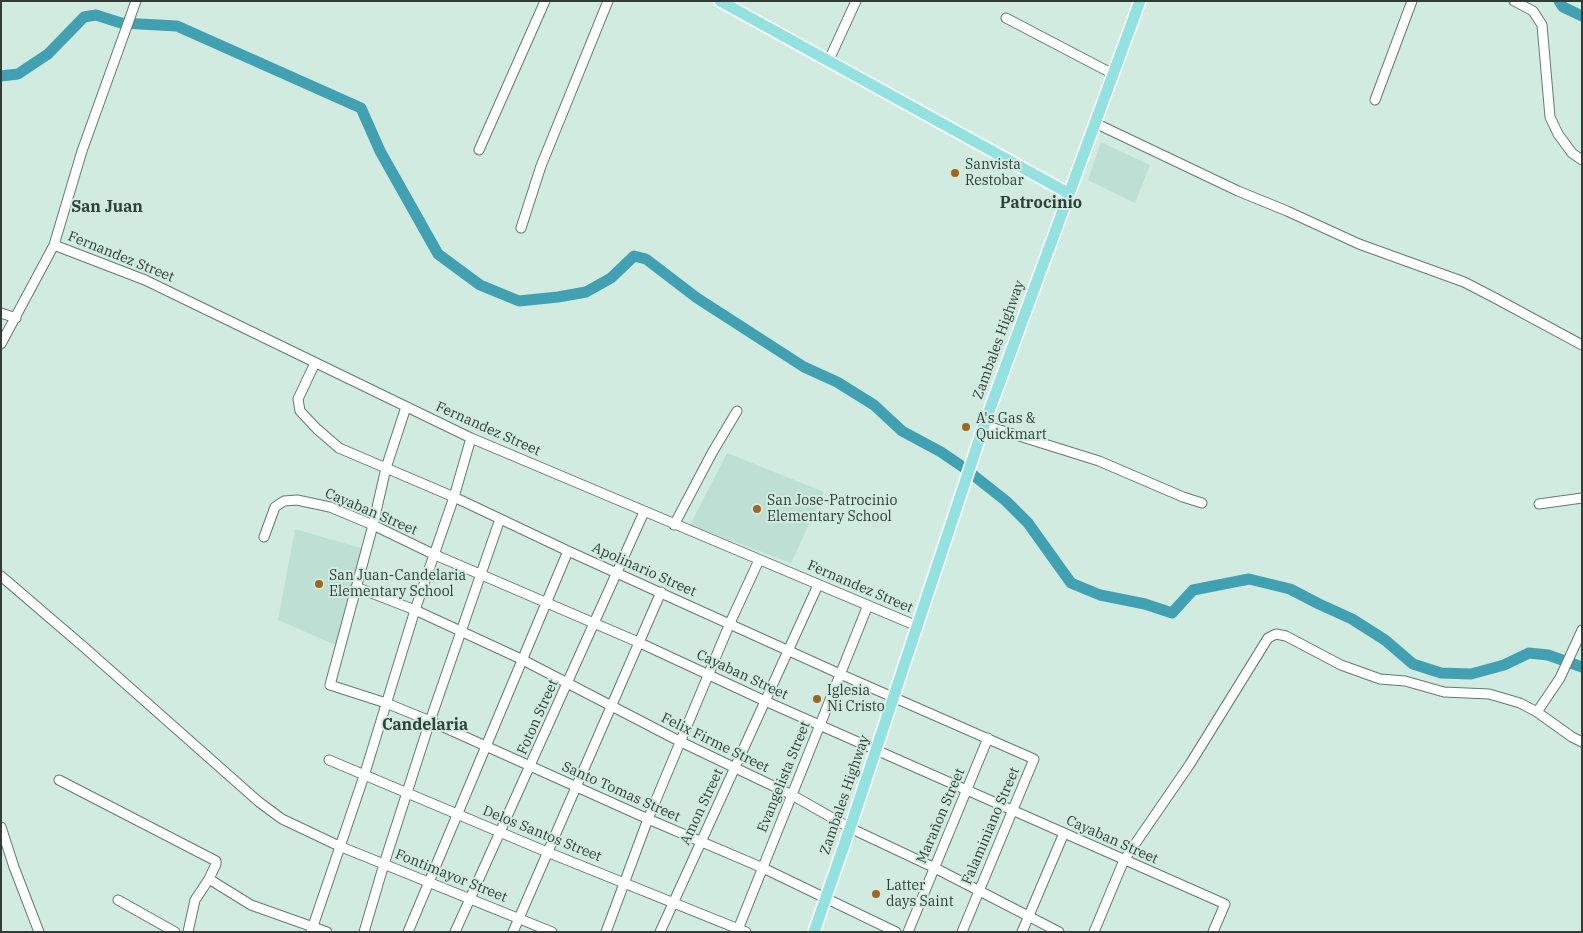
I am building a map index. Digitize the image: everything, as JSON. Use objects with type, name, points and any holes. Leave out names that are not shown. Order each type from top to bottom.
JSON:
[{"type":"main road","points":[[720,1],[1068,193]]},
{"type":"main road","name":"Zambales Highway","points":[[814,932],[984,425],[1140,1]]},
{"type":"street","points":[[1,344],[54,245],[82,152],[136,1]]},
{"type":"street","points":[[479,150],[544,1]]},
{"type":"street","points":[[521,228],[541,166],[608,1]]},
{"type":"street","points":[[828,62],[856,1]]},
{"type":"street","points":[[1375,100],[1412,1]]},
{"type":"street","points":[[1514,1],[1534,10],[1542,25],[1550,117],[1558,134],[1572,153],[1582,160]]},
{"type":"street","points":[[1006,18],[1113,74]]},
{"type":"street","points":[[1095,123],[1238,192],[1287,211],[1359,244],[1464,282],[1582,345]]},
{"type":"street","name":"Fernandez Street","points":[[54,245],[145,280],[471,438],[917,626]]},
{"type":"street","points":[[1,313],[16,318]]},
{"type":"street","name":"Apolinario Street","points":[[316,363],[298,399],[300,411],[339,448],[454,497],[568,551],[840,674],[1034,759]]},
{"type":"street","points":[[356,587],[374,525],[386,468],[406,407]]},
{"type":"street","points":[[674,525],[712,453],[737,411]]},
{"type":"street","points":[[984,425],[1100,460],[1183,497],[1202,503]]},
{"type":"street","points":[[312,929],[364,776],[433,554],[454,497],[471,438]]},
{"type":"street","points":[[1539,504],[1582,498]]},
{"type":"street","name":"Cayaban Street","points":[[264,538],[275,507],[284,501],[297,500],[330,506],[433,554],[638,642],[765,702],[1225,904],[1213,932]]},
{"type":"street","name":"Foton Street","points":[[455,932],[644,512]]},
{"type":"street","points":[[364,932],[430,721],[500,518]]},
{"type":"street","points":[[408,932],[568,551]]},
{"type":"street","points":[[606,932],[648,819],[708,674],[759,560]]},
{"type":"street","name":"Fontimayor Street","points":[[1,576],[259,802],[282,819],[339,846],[552,932]]},
{"type":"street","name":"Amon Street","points":[[660,932],[818,585]]},
{"type":"street","name":"Felix Firme Street","points":[[356,587],[460,630],[681,742],[792,795],[850,828],[935,868],[1059,932]]},
{"type":"street","name":"Santo Tomas Street","points":[[356,587],[330,685],[386,703],[430,721],[530,767],[762,868],[896,932]]},
{"type":"street","points":[[513,932],[661,592]]},
{"type":"street","name":"Evangelista Street","points":[[741,931],[762,868],[868,605]]},
{"type":"street","points":[[1537,712],[1560,678],[1582,630]]},
{"type":"street","points":[[1094,932],[1124,860],[1190,764],[1268,638],[1276,634],[1286,636],[1340,665],[1380,679],[1405,681],[1444,692],[1489,694],[1520,703],[1582,742]]},
{"type":"street","name":"Marañon Street","points":[[908,932],[988,738]]},
{"type":"street","name":"Falaminiano Street","points":[[962,932],[1034,759]]},
{"type":"street","name":"Delos Santos Street","points":[[328,760],[547,852],[673,901],[741,931]]},
{"type":"street","points":[[60,780],[216,861],[209,879],[195,900],[188,932]]},
{"type":"street","points":[[1,827],[39,932]]},
{"type":"street","points":[[1022,932],[1064,833]]},
{"type":"street","points":[[209,879],[250,905],[312,929],[327,932]]},
{"type":"street","points":[[118,900],[176,932]]},
{"type":"shaded area","points":[[1101,142],[1150,165],[1135,203],[1088,180]]},
{"type":"shaded area","name":"San Jose-Patrocinio Elementary School","points":[[727,453],[824,492],[791,563],[690,525]]},
{"type":"shaded area","name":"San Juan-Candelaria Elementary School","points":[[295,529],[364,549],[338,646],[278,620]]},
{"type":"waterway","points":[[1559,1],[1563,7],[1582,16]]},
{"type":"waterway","points":[[1,76],[18,74],[48,54],[84,17],[96,15],[121,23],[177,26],[361,108],[380,151],[438,254],[480,285],[519,301],[558,297],[586,292],[611,278],[634,256],[646,259],[697,298],[804,367],[837,382],[874,405],[902,431],[941,452],[963,467],[1006,501],[1028,523],[1071,583],[1100,595],[1145,604],[1172,613],[1193,590],[1249,579],[1290,589],[1352,619],[1385,640],[1413,664],[1441,673],[1471,674],[1504,665],[1529,653],[1548,655],[1582,667]]},
{"type":"place","name":"Sanvista Restobar","points":[[955,173]]},
{"type":"place","name":"A's Gas & Quickmart","points":[[966,427]]},
{"type":"place","name":"San Jose-Patrocinio Elementary School","points":[[757,509]]},
{"type":"place","name":"San Juan-Candelaria Elementary School","points":[[319,584]]},
{"type":"place","name":"Iglesia Ni Cristo","points":[[817,699]]},
{"type":"place","name":"Latter days Saint","points":[[876,894]]},
{"type":"district","name":"Patrocinio","points":[[1041,203]]},
{"type":"district","name":"San Juan","points":[[107,207]]},
{"type":"district","name":"Candelaria","points":[[425,725]]}]
